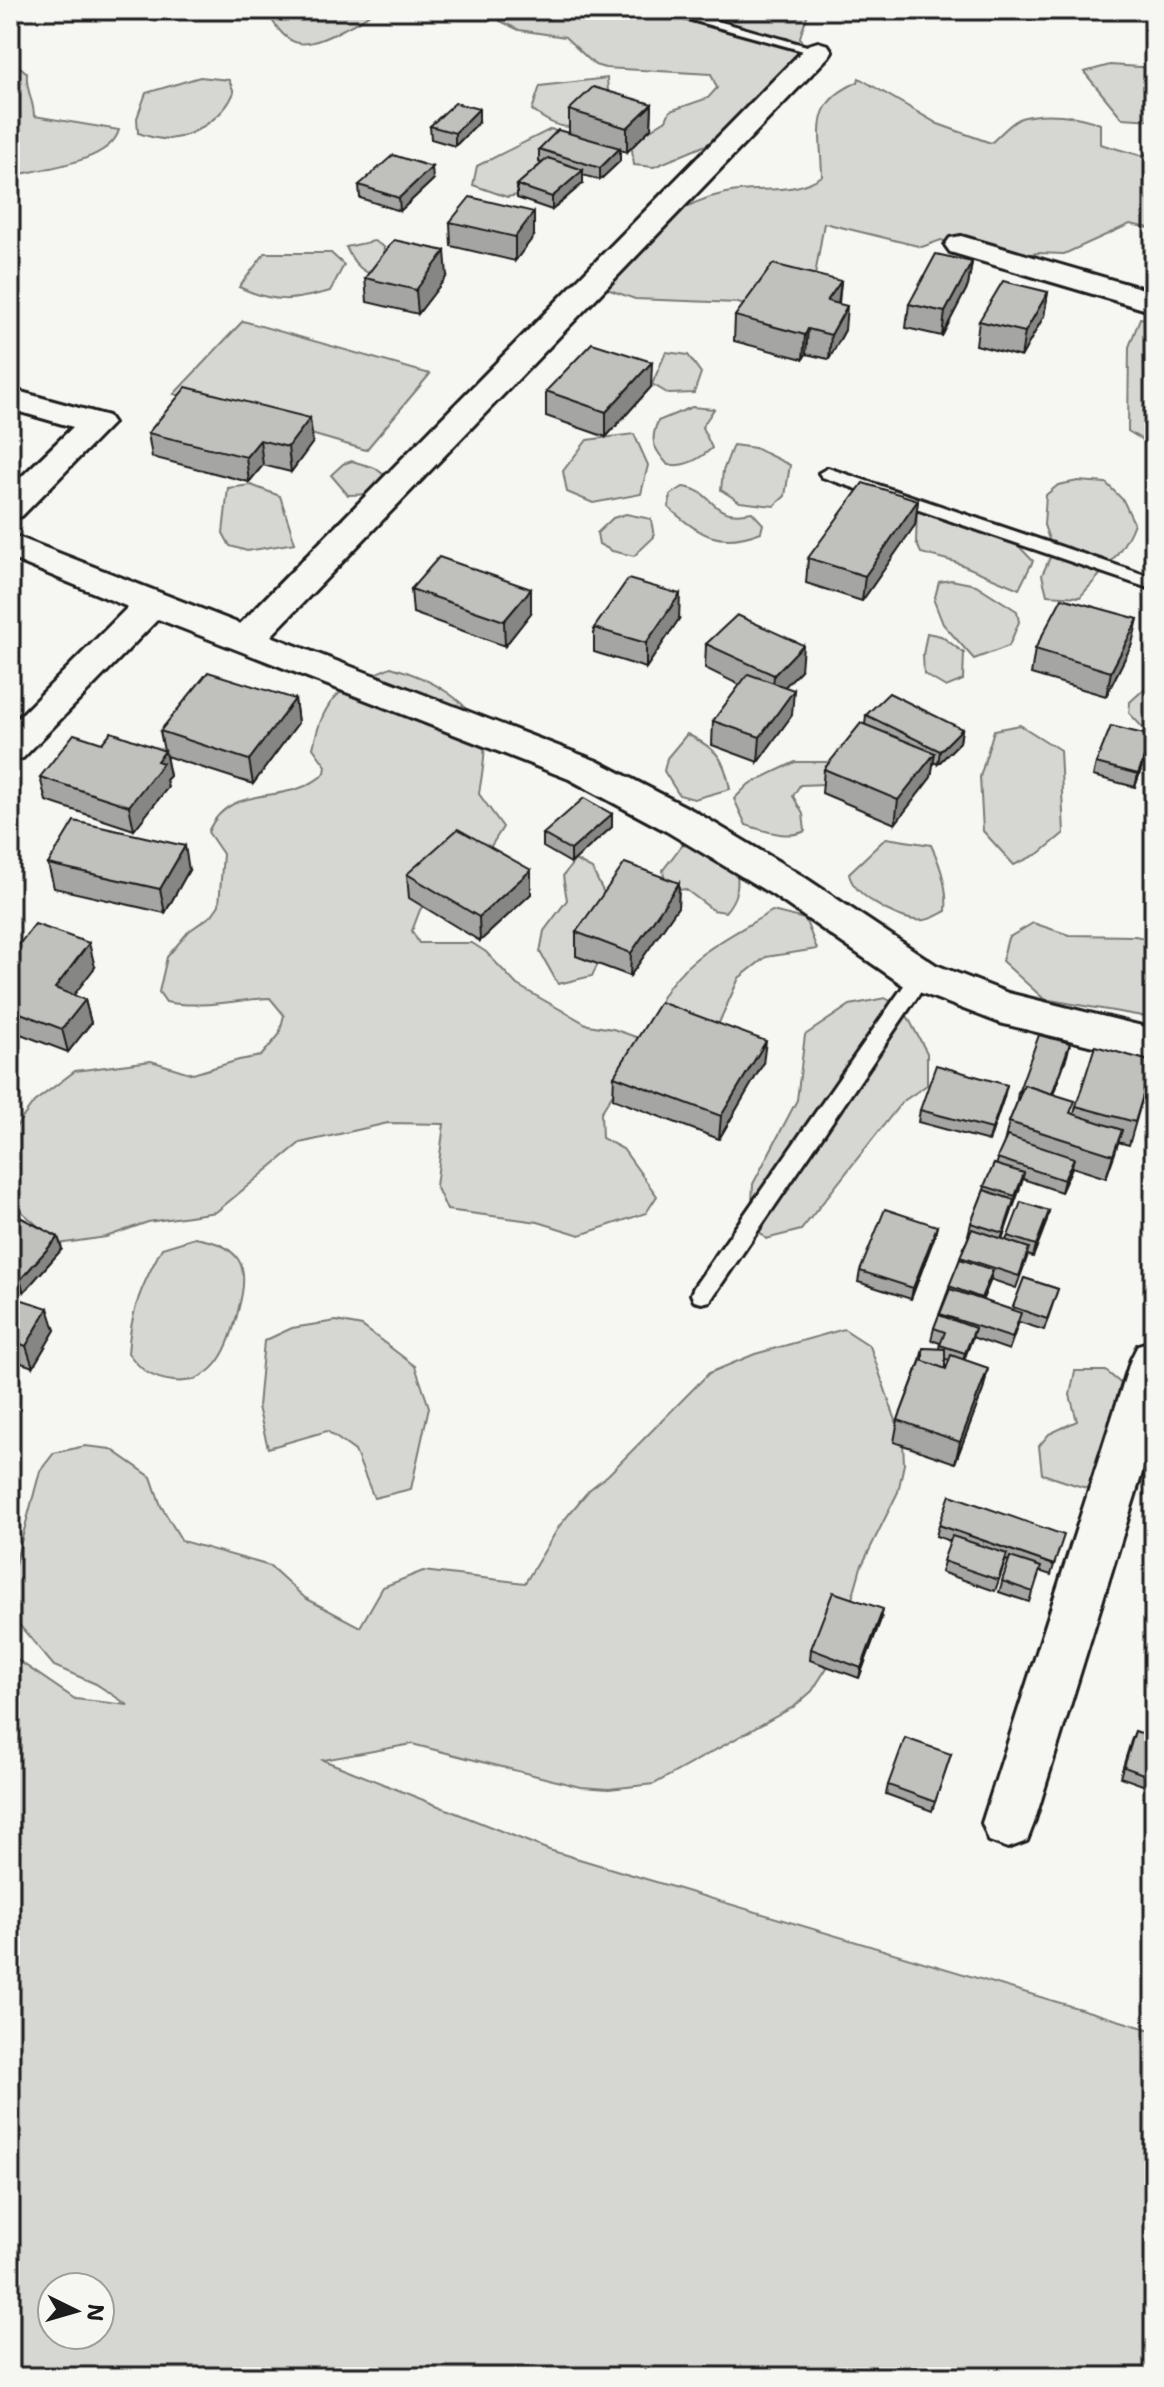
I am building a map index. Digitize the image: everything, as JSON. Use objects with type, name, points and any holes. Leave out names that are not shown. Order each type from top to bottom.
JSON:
[{"type":"street","points":[[246,640],[818,51]]},
{"type":"street","points":[[961,245],[1154,302]]},
{"type":"street","points":[[10,399],[96,423],[10,508]]},
{"type":"street","points":[[10,545],[152,604],[583,770],[680,821],[787,885],[921,976],[1000,1007],[1154,1045]]},
{"type":"street","points":[[10,749],[152,604]]},
{"type":"street","points":[[1008,1823],[1154,1359]]},
{"type":"lane","points":[[662,10],[818,51]]},
{"type":"lane","points":[[828,473],[1154,584]]},
{"type":"lane","points":[[702,1294],[921,976]]},
{"type":"shaded area","points":[[266,10],[374,10],[363,19],[317,41],[298,43],[282,33]]},
{"type":"shaded area","points":[[502,10],[809,10],[800,37],[805,56],[748,103],[726,132],[706,145],[654,167],[634,165],[631,142],[666,120],[670,111],[708,98],[717,88],[711,74],[595,65],[565,37],[519,30],[500,21]]},
{"type":"shaded area","points":[[1110,65],[1154,68],[1154,120],[1122,118],[1084,72]]},
{"type":"shaded area","points":[[19,66],[27,73],[34,116],[119,130],[113,141],[102,150],[72,163],[10,176],[10,67]]},
{"type":"shaded area","points":[[200,77],[229,80],[234,92],[217,116],[179,137],[161,139],[138,133],[137,118],[146,93]]},
{"type":"shaded area","points":[[607,78],[610,117],[569,127],[552,123],[532,110],[540,86]]},
{"type":"shaded area","points":[[859,78],[938,124],[991,143],[1021,118],[1051,114],[1100,124],[1100,144],[1142,156],[1154,150],[1154,229],[1130,224],[1064,254],[1038,253],[1001,258],[941,240],[922,247],[824,223],[812,293],[769,313],[738,303],[635,299],[607,289],[607,276],[660,224],[690,205],[726,193],[799,186],[822,176],[820,132],[825,109],[832,99],[858,82]]},
{"type":"shaded area","points":[[551,129],[571,138],[561,188],[507,197],[473,185],[477,166]]},
{"type":"shaded area","points":[[374,241],[384,247],[382,268],[375,276],[357,265],[346,247]]},
{"type":"shaded area","points":[[265,253],[331,253],[344,265],[330,291],[294,299],[274,298],[239,287]]},
{"type":"shaded area","points":[[1140,318],[1154,320],[1154,447],[1128,431],[1129,347]]},
{"type":"shaded area","points":[[243,321],[430,374],[366,450],[174,394]]},
{"type":"shaded area","points":[[666,352],[688,355],[701,373],[694,393],[669,394],[652,384]]},
{"type":"shaded area","points":[[692,407],[714,409],[702,427],[712,448],[692,462],[668,465],[654,444],[658,421]]},
{"type":"shaded area","points":[[634,434],[648,465],[641,494],[593,503],[567,492],[563,471],[587,440]]},
{"type":"shaded area","points":[[733,445],[755,448],[790,465],[785,496],[774,506],[740,502],[721,490],[723,471]]},
{"type":"shaded area","points":[[352,461],[375,468],[388,478],[374,494],[348,495],[331,475],[343,464]]},
{"type":"shaded area","points":[[1078,481],[1106,483],[1123,500],[1134,523],[1118,553],[1080,597],[1047,595],[1042,575],[1053,551],[1044,525],[1046,495],[1058,485]]},
{"type":"shaded area","points":[[251,485],[280,496],[295,543],[247,551],[230,546],[223,533],[228,488]]},
{"type":"shaded area","points":[[683,487],[702,494],[727,512],[752,512],[763,524],[761,532],[747,537],[722,539],[701,532],[669,508],[670,495]]},
{"type":"shaded area","points":[[917,509],[953,516],[976,531],[1011,538],[1033,561],[1019,589],[955,562],[921,553],[916,542]]},
{"type":"shaded area","points":[[626,514],[651,519],[654,537],[634,556],[612,551],[599,544],[597,533],[613,518]]},
{"type":"shaded area","points":[[951,580],[976,585],[1017,611],[1019,622],[1009,646],[974,659],[943,624],[934,601],[939,582]]},
{"type":"shaded area","points":[[927,633],[941,636],[964,653],[963,680],[946,687],[924,674]]},
{"type":"shaded area","points":[[391,667],[434,684],[472,715],[484,743],[479,794],[503,827],[476,870],[440,882],[420,910],[412,931],[419,943],[472,943],[486,952],[517,985],[588,1025],[613,1029],[668,1048],[612,1095],[601,1113],[602,1138],[623,1149],[657,1196],[646,1213],[580,1235],[538,1222],[447,1210],[436,1186],[444,1124],[388,1123],[300,1143],[216,1212],[148,1222],[106,1237],[58,1244],[21,1211],[10,1191],[15,1128],[34,1102],[75,1071],[151,1061],[193,1074],[261,1056],[279,1035],[284,1015],[270,998],[205,1004],[166,1002],[159,992],[167,957],[189,931],[212,915],[219,905],[223,854],[208,832],[218,816],[231,805],[294,790],[310,784],[325,773],[326,766],[313,748],[330,703],[348,687]]},
{"type":"shaded area","points":[[1154,680],[1154,734],[1144,729],[1129,713],[1130,702]]},
{"type":"shaded area","points":[[1020,725],[1060,750],[1064,833],[1040,853],[1014,865],[983,831],[980,777],[994,730]]},
{"type":"shaded area","points":[[687,734],[717,755],[725,769],[730,789],[694,799],[679,795],[664,771],[667,758]]},
{"type":"shaded area","points":[[795,762],[829,762],[831,775],[825,784],[800,785],[793,796],[803,814],[805,831],[791,835],[746,825],[734,799],[749,784]]},
{"type":"shaded area","points":[[886,838],[931,845],[943,877],[946,911],[931,918],[915,920],[886,910],[857,889],[849,873]]},
{"type":"shaded area","points":[[685,841],[735,868],[738,880],[736,891],[725,912],[713,910],[685,889],[674,891],[665,884],[663,870]]},
{"type":"shaded area","points":[[575,860],[592,869],[604,893],[614,894],[602,956],[592,976],[558,984],[540,952],[544,931],[567,900],[563,876]]},
{"type":"shaded area","points":[[772,911],[805,919],[817,949],[766,957],[739,978],[718,1025],[674,1032],[659,1004],[679,974],[708,950]]},
{"type":"shaded area","points":[[1033,923],[1069,935],[1135,936],[1154,940],[1154,1018],[1044,999],[1002,961],[1008,938]]},
{"type":"shaded area","points":[[885,998],[903,1008],[927,1053],[927,1085],[902,1102],[801,1230],[766,1239],[751,1223],[753,1184],[797,1100],[805,1035],[850,1005]]},
{"type":"shaded area","points":[[195,1238],[213,1242],[234,1254],[241,1264],[242,1295],[232,1334],[220,1359],[211,1369],[188,1381],[165,1380],[147,1372],[128,1353],[132,1323],[143,1286],[162,1248]]},
{"type":"shaded area","points":[[336,1321],[362,1326],[415,1366],[429,1407],[411,1489],[374,1498],[355,1451],[327,1431],[268,1448],[258,1407],[264,1341],[292,1328]]},
{"type":"shaded area","points":[[844,1329],[870,1346],[903,1441],[904,1464],[898,1492],[861,1567],[837,1652],[812,1691],[795,1706],[654,1784],[609,1789],[580,1787],[412,1744],[323,1760],[549,1850],[1154,2031],[1154,2377],[10,2377],[10,1655],[75,1699],[128,1705],[96,1684],[54,1666],[15,1620],[10,1603],[10,1583],[40,1471],[54,1453],[85,1446],[111,1449],[151,1477],[161,1506],[182,1541],[270,1566],[305,1598],[360,1627],[383,1587],[423,1571],[525,1583],[560,1525],[589,1490],[608,1475],[709,1373],[755,1354]]},
{"type":"shaded area","points":[[1075,1371],[1106,1371],[1143,1402],[1154,1421],[1154,1478],[1139,1486],[1112,1491],[1085,1488],[1042,1474],[1039,1446],[1049,1434],[1077,1421],[1070,1395]]},
{"type":"building","points":[[593,87],[652,104],[627,128],[569,110]]},
{"type":"building","points":[[455,103],[479,109],[455,133],[430,126]]},
{"type":"building","points":[[558,130],[620,148],[600,168],[539,149]]},
{"type":"building","points":[[393,155],[432,167],[399,198],[359,185]]},
{"type":"building","points":[[548,158],[583,170],[552,197],[517,185]]},
{"type":"building","points":[[470,197],[534,212],[515,237],[450,222]]},
{"type":"building","points":[[394,240],[445,251],[416,290],[365,278]]},
{"type":"building","points":[[936,254],[972,262],[945,312],[909,304]]},
{"type":"building","points":[[773,264],[841,281],[827,301],[847,306],[831,335],[808,329],[805,335],[735,316]]},
{"type":"building","points":[[1003,281],[1048,292],[1025,332],[979,321]]},
{"type":"building","points":[[592,343],[652,362],[606,412],[546,391]]},
{"type":"building","points":[[186,387],[310,418],[288,447],[260,440],[246,457],[148,433]]},
{"type":"building","points":[[863,483],[918,500],[865,576],[808,558]]},
{"type":"building","points":[[439,557],[531,589],[504,621],[411,589]]},
{"type":"building","points":[[628,579],[680,594],[646,643],[594,628]]},
{"type":"building","points":[[1062,598],[1138,619],[1111,672],[1035,649]]},
{"type":"building","points":[[737,615],[803,645],[774,675],[706,644]]},
{"type":"building","points":[[208,672],[295,699],[249,760],[160,731]]},
{"type":"building","points":[[748,674],[794,690],[760,737],[713,721]]},
{"type":"building","points":[[889,693],[962,729],[940,751],[866,715]]},
{"type":"building","points":[[861,723],[935,753],[898,800],[824,769]]},
{"type":"building","points":[[1111,726],[1152,736],[1138,774],[1096,763]]},
{"type":"building","points":[[111,732],[165,751],[157,761],[163,763],[129,806],[40,777],[74,734],[102,743]]},
{"type":"building","points":[[584,798],[612,814],[571,850],[543,834]]},
{"type":"building","points":[[74,821],[185,846],[160,889],[48,864]]},
{"type":"building","points":[[458,829],[531,870],[479,917],[407,874]]},
{"type":"building","points":[[625,863],[679,883],[631,953],[576,932]]},
{"type":"building","points":[[35,924],[89,943],[55,988],[85,1000],[62,1029],[10,1009],[10,956]]},
{"type":"building","points":[[660,1002],[766,1041],[721,1116],[614,1076]]},
{"type":"building","points":[[1039,1035],[1070,1043],[1052,1094],[1024,1085],[1018,1093]]},
{"type":"building","points":[[1095,1046],[1153,1062],[1135,1122],[1076,1106]]},
{"type":"building","points":[[936,1065],[1007,1085],[992,1129],[920,1110]]},
{"type":"building","points":[[1024,1085],[1075,1101],[1070,1113],[1122,1130],[1113,1155],[1009,1122]]},
{"type":"building","points":[[1007,1136],[1074,1158],[1064,1180],[997,1158]]},
{"type":"building","points":[[994,1164],[1024,1173],[1015,1196],[984,1186]]},
{"type":"building","points":[[984,1190],[1014,1200],[1003,1233],[971,1223]]},
{"type":"building","points":[[1021,1202],[1049,1211],[1036,1245],[1008,1236]]},
{"type":"building","points":[[885,1209],[937,1226],[913,1288],[860,1271]]},
{"type":"building","points":[[10,1212],[58,1237],[20,1280],[10,1275]]},
{"type":"building","points":[[972,1229],[1029,1248],[1019,1276],[960,1257]]},
{"type":"building","points":[[960,1259],[993,1270],[981,1298],[949,1286]]},
{"type":"building","points":[[1024,1278],[1058,1289],[1047,1319],[1013,1307]]},
{"type":"building","points":[[950,1289],[1021,1313],[1012,1338],[940,1314]]},
{"type":"building","points":[[10,1296],[48,1308],[26,1346],[10,1340]]},
{"type":"building","points":[[939,1315],[975,1328],[965,1353],[940,1345],[945,1332],[934,1328]]},
{"type":"building","points":[[923,1348],[945,1349],[945,1369],[923,1361]]},
{"type":"building","points":[[951,1355],[988,1368],[960,1442],[898,1420],[921,1360],[946,1369]]},
{"type":"building","points":[[950,1495],[1064,1535],[1054,1565],[939,1525]]},
{"type":"building","points":[[952,1536],[1007,1554],[998,1580],[943,1561]]},
{"type":"building","points":[[1010,1557],[1041,1567],[1033,1592],[1002,1581]]},
{"type":"building","points":[[833,1592],[883,1609],[861,1668],[811,1649]]},
{"type":"building","points":[[1135,1731],[1154,1738],[1154,1778],[1124,1767]]},
{"type":"building","points":[[905,1738],[951,1754],[935,1802],[888,1785]]}]
